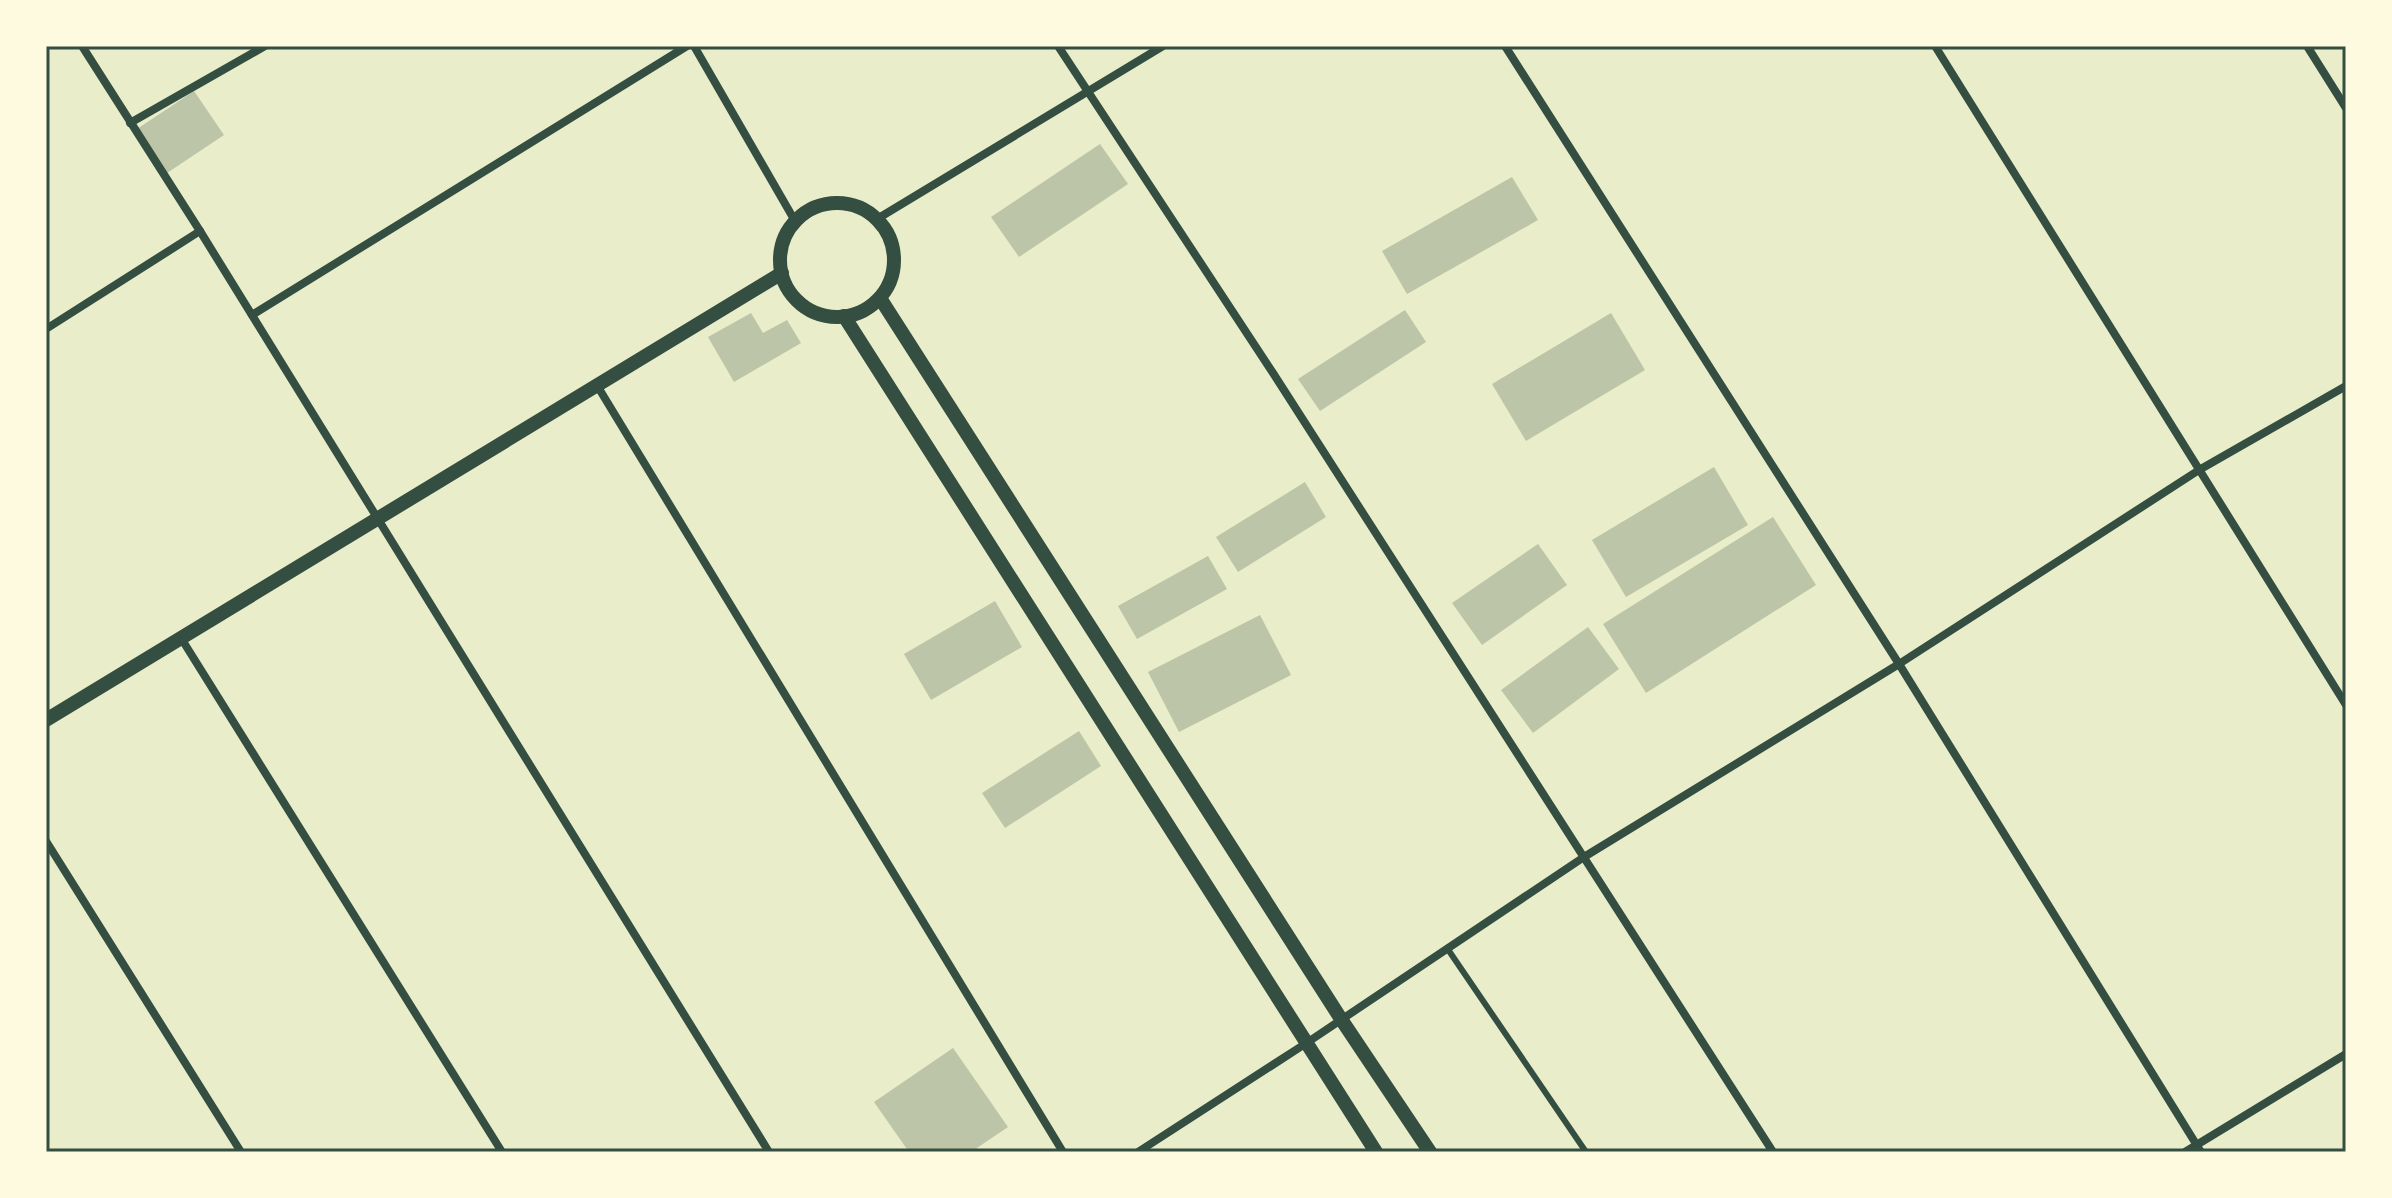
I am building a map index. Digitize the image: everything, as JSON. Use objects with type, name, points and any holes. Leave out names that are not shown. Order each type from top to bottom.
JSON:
[{"type":"street","points":[[82,46],[379,519],[769,1152]]},
{"type":"street","points":[[130,123],[265,46]]},
{"type":"street","points":[[252,315],[687,46]]},
{"type":"street","points":[[694,46],[795,221]]},
{"type":"street","points":[[1058,46],[1273,373],[1773,1152]]},
{"type":"street","points":[[877,219],[1163,46]]},
{"type":"street","points":[[1505,46],[1899,664],[2199,1148]]},
{"type":"street","points":[[1935,46],[2346,705]]},
{"type":"street","points":[[2307,46],[2346,108]]},
{"type":"street","points":[[826,204],[862,208],[877,219],[888,232],[894,249],[890,283],[880,298],[869,307],[844,316],[819,314],[802,305],[789,291],[782,273],[780,255],[785,237],[795,221],[810,210],[826,204]]},
{"type":"street","points":[[46,329],[200,231]]},
{"type":"street","points":[[46,720],[782,273]]},
{"type":"street","points":[[880,298],[1341,1019],[1430,1152]]},
{"type":"street","points":[[844,316],[1376,1152]]},
{"type":"street","points":[[1138,1152],[1584,857],[1899,664],[2199,470],[2346,386]]},
{"type":"street","points":[[598,387],[1063,1152]]},
{"type":"street","points":[[181,638],[502,1152]]},
{"type":"street","points":[[46,841],[241,1152]]},
{"type":"street","points":[[2185,1152],[2199,1148],[2346,1054]]},
{"type":"lane","points":[[1447,948],[1586,1152]]},
{"type":"building","points":[[194,91],[224,135],[167,173],[137,129]]},
{"type":"building","points":[[1100,144],[1128,184],[1019,257],[991,217]]},
{"type":"building","points":[[1512,177],[1538,220],[1407,294],[1382,251]]},
{"type":"building","points":[[1405,310],[1426,342],[1320,411],[1298,379]]},
{"type":"building","points":[[751,313],[763,333],[787,320],[801,343],[734,382],[708,337]]},
{"type":"building","points":[[1611,313],[1645,370],[1526,441],[1492,384]]},
{"type":"building","points":[[1714,467],[1748,525],[1626,597],[1592,540]]},
{"type":"building","points":[[1305,482],[1326,517],[1238,572],[1216,537]]},
{"type":"building","points":[[1773,517],[1816,585],[1646,693],[1603,624]]},
{"type":"building","points":[[1538,544],[1567,585],[1482,645],[1452,603]]},
{"type":"building","points":[[1208,556],[1227,589],[1137,639],[1118,606]]},
{"type":"building","points":[[995,601],[1022,647],[931,700],[904,654]]},
{"type":"building","points":[[1260,615],[1291,675],[1179,732],[1148,672]]},
{"type":"building","points":[[1588,627],[1619,669],[1533,733],[1501,690]]},
{"type":"building","points":[[1079,731],[1101,766],[1005,828],[982,793]]},
{"type":"building","points":[[953,1048],[1008,1127],[971,1152],[909,1152],[874,1102]]}]
